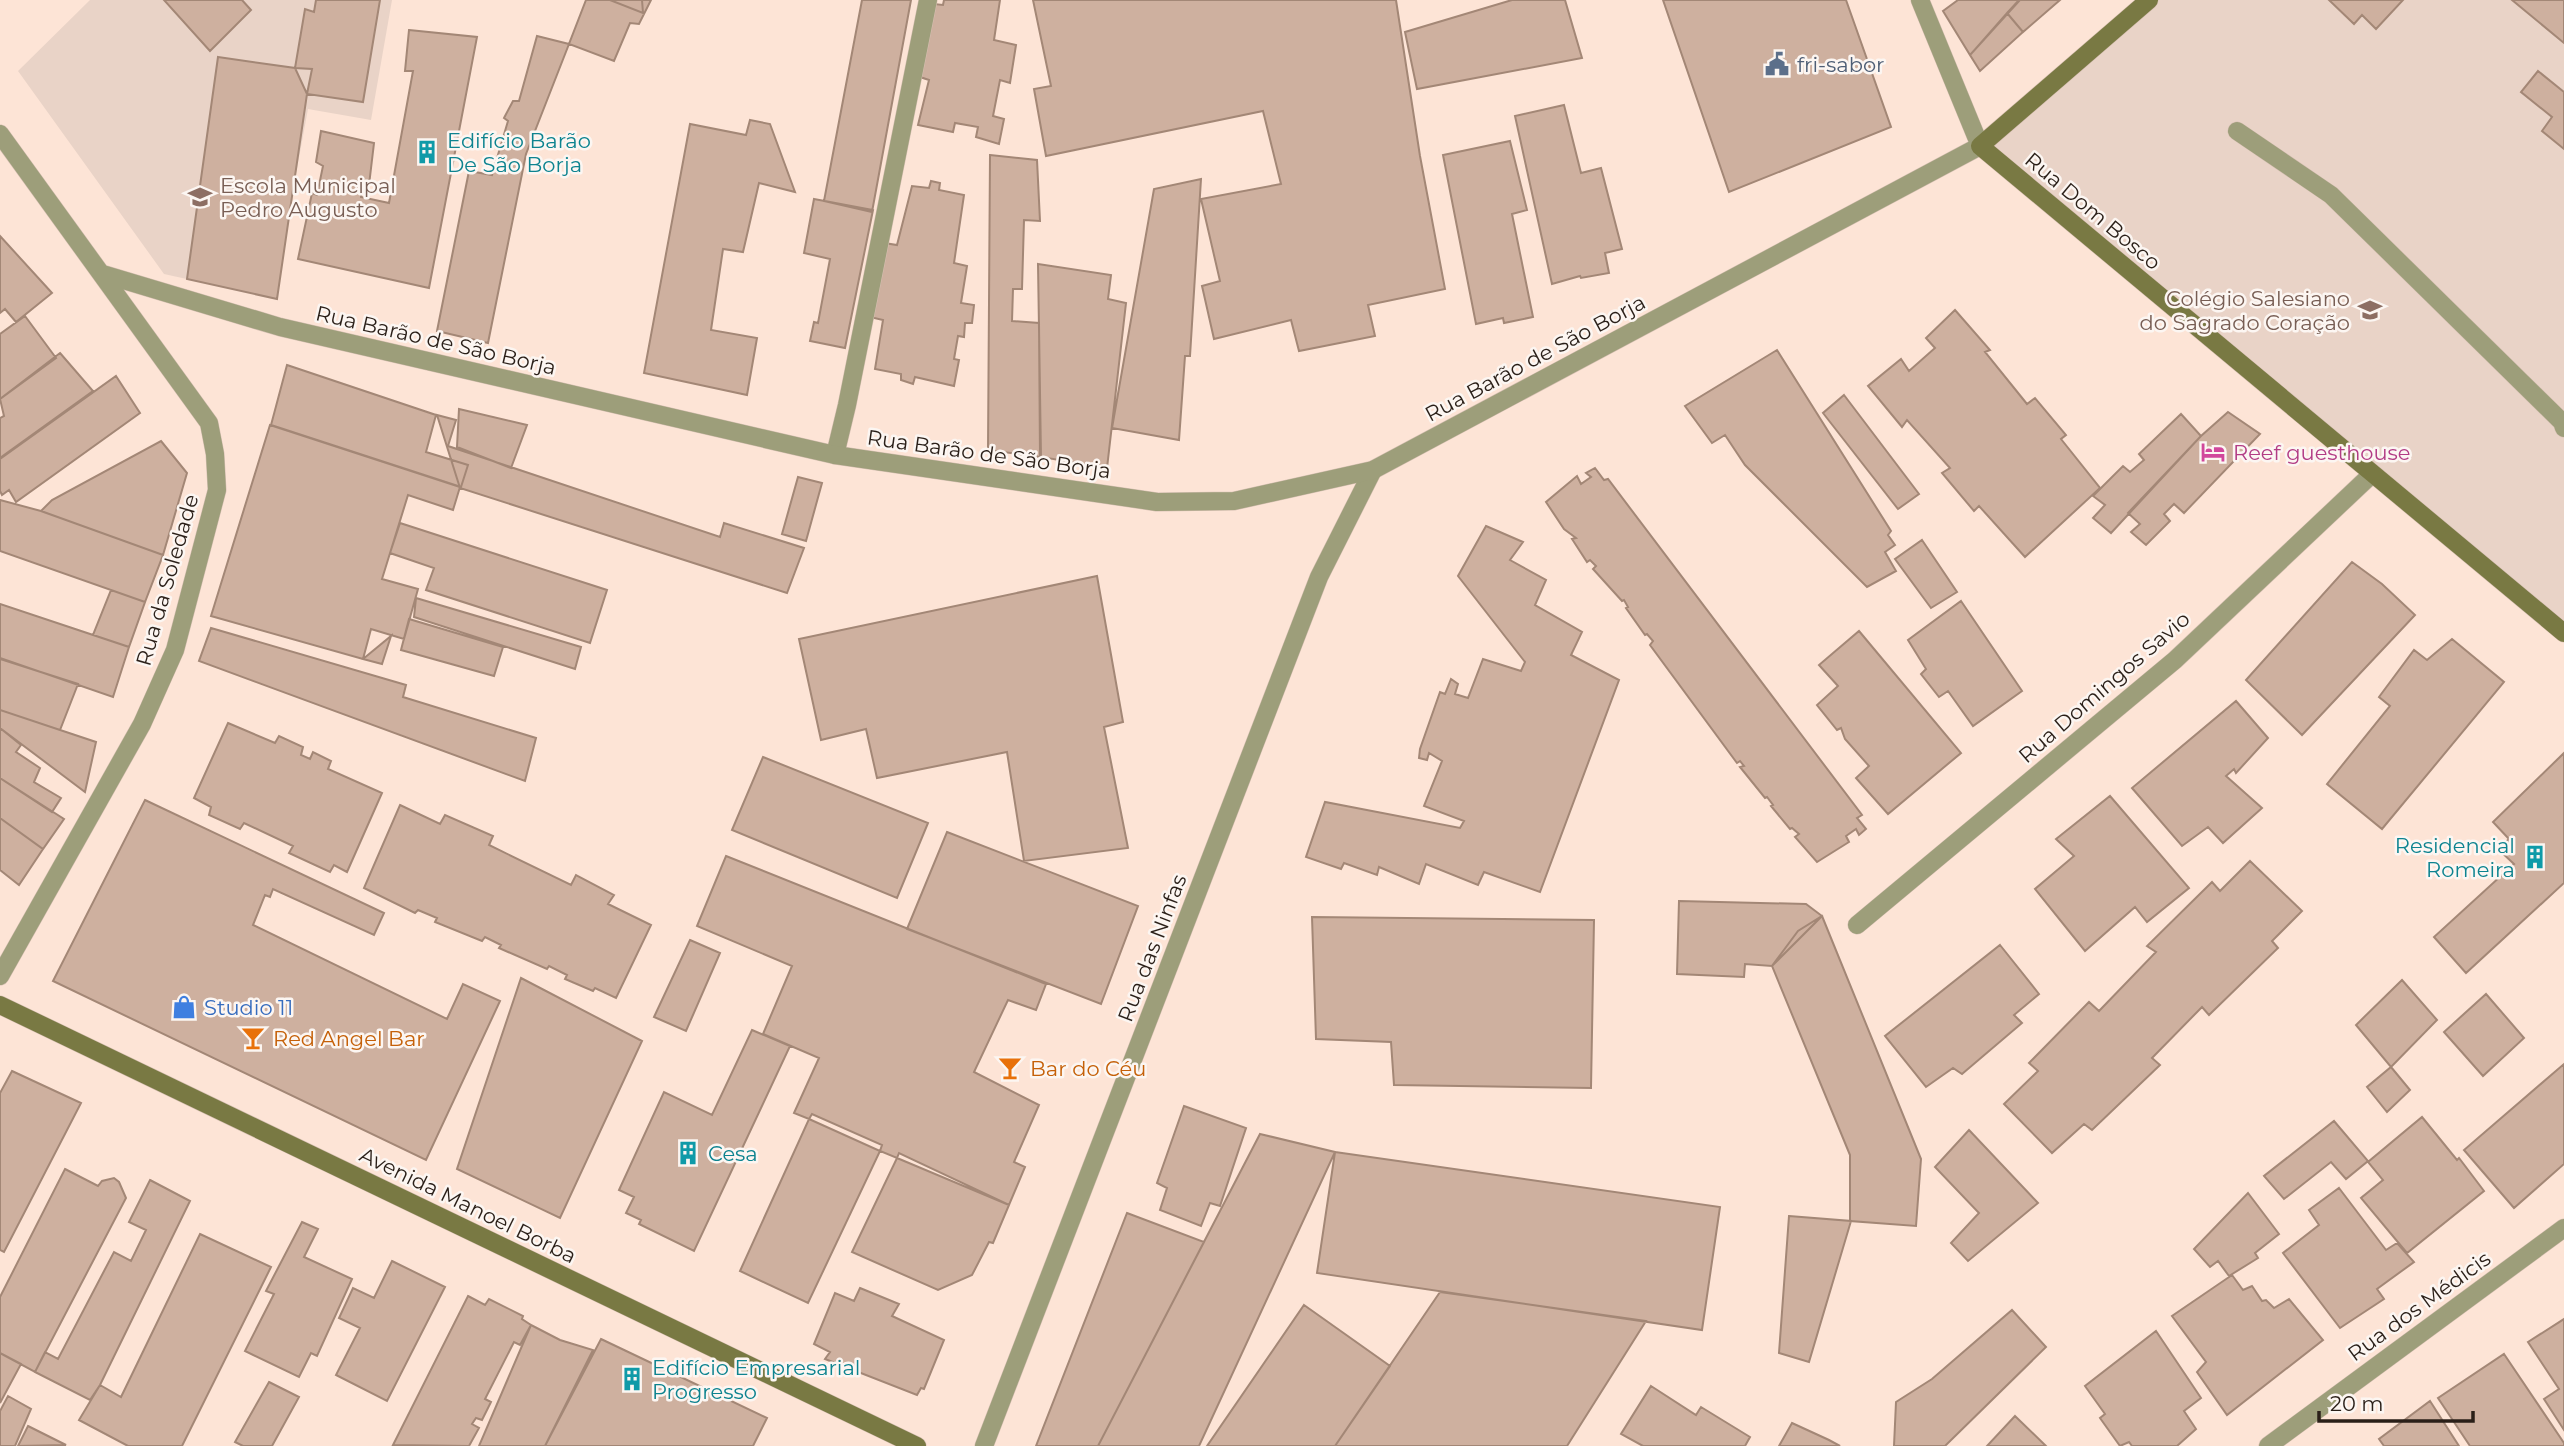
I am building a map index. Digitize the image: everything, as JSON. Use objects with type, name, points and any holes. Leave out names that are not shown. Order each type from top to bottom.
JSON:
[{"type":"main road","points":[[1980,146],[2149,0]]},
{"type":"main road","name":"Rua Dom Bosco","points":[[1980,146],[2564,633]]},
{"type":"main road","name":"Avenida Manoel Borba","points":[[0,1005],[916,1446]]},
{"type":"street","points":[[835,455],[929,0]]},
{"type":"street","points":[[1920,0],[1980,146]]},
{"type":"street","points":[[2237,131],[2331,195],[2562,422],[2564,428]]},
{"type":"street","points":[[0,134],[103,274]]},
{"type":"street","name":"Rua Barão de São Borja","points":[[103,274],[280,327],[835,455],[1157,502],[1234,501],[1373,470],[1980,146]]},
{"type":"street","name":"Rua da Soledade","points":[[0,976],[142,724],[175,650],[217,490],[215,454],[209,423],[103,274]]},
{"type":"street","name":"Rua das Ninfas","points":[[984,1446],[1320,577],[1373,470]]},
{"type":"street","name":"Rua Domingos Savio","points":[[1857,925],[2175,660],[2372,474]]},
{"type":"street","name":"Rua dos Médicis","points":[[2268,1446],[2564,1228]]},
{"type":"shaded area","name":"Escola Municipal Pedro Augusto","points":[[90,0],[392,0],[371,120],[308,109],[273,298],[164,274],[18,71]]},
{"type":"shaded area","name":"Colégio Salesiano do Sagrado Coração","points":[[2149,0],[2564,0],[2564,633],[1980,146]]},
{"type":"building","points":[[164,0],[242,0],[251,10],[210,51]]},
{"type":"building","points":[[316,0],[380,0],[363,102],[307,94],[312,69],[295,68],[305,9],[314,12]]},
{"type":"building","points":[[586,0],[651,0],[639,24],[630,23],[614,61],[569,44]]},
{"type":"building","points":[[610,0],[642,0],[643,13]]},
{"type":"building","points":[[862,0],[911,0],[872,212],[824,201]]},
{"type":"building","points":[[944,0],[1000,0],[994,40],[1016,45],[1010,83],[1000,80],[993,116],[1004,119],[999,144],[976,137],[978,127],[955,123],[953,132],[918,125],[929,80],[920,77],[934,4],[943,5]]},
{"type":"building","points":[[1033,0],[1396,0],[1420,156],[1445,289],[1368,305],[1375,336],[1299,351],[1291,320],[1214,339],[1202,286],[1220,281],[1201,199],[1281,184],[1263,111],[1046,156],[1034,89],[1051,86]]},
{"type":"building","points":[[1512,0],[1565,0],[1582,58],[1417,89],[1405,32]]},
{"type":"building","name":"fri-sabor","points":[[1663,0],[1846,0],[1891,127],[1729,192]]},
{"type":"building","points":[[1958,0],[2020,0],[1970,55],[1943,11]]},
{"type":"building","points":[[2019,0],[2060,0],[2023,32],[2007,13]]},
{"type":"building","points":[[2329,0],[2403,0],[2376,29],[2362,15],[2354,24]]},
{"type":"building","points":[[2512,0],[2564,0],[2564,43]]},
{"type":"building","points":[[2007,13],[2023,32],[1980,71],[1970,55]]},
{"type":"building","name":"Edifício Barão De São Borja","points":[[409,30],[477,37],[429,288],[298,259],[312,193],[317,195],[323,166],[316,162],[321,131],[374,143],[369,185],[362,185],[361,197],[389,203],[413,71],[405,71]]},
{"type":"building","points":[[537,36],[569,44],[526,154],[488,343],[437,331],[469,171],[492,175],[508,121],[504,118],[513,101],[519,101]]},
{"type":"building","points":[[218,57],[295,68],[307,94],[277,299],[187,279]]},
{"type":"building","points":[[2538,71],[2564,92],[2564,149],[2542,131],[2552,117],[2521,92]]},
{"type":"building","points":[[1564,105],[1581,173],[1601,168],[1622,249],[1605,253],[1609,273],[1580,276],[1552,284],[1515,116]]},
{"type":"building","points":[[750,120],[770,124],[795,192],[759,183],[743,252],[723,249],[711,330],[757,338],[747,395],[644,373],[690,124],[746,135]]},
{"type":"building","points":[[1510,141],[1527,210],[1512,214],[1533,317],[1504,323],[1503,318],[1476,324],[1443,155]]},
{"type":"building","points":[[990,155],[1037,160],[1040,221],[1024,220],[1022,289],[1013,289],[1012,321],[1039,323],[1040,457],[988,450]]},
{"type":"building","points":[[1201,179],[1190,356],[1185,356],[1179,440],[1112,428],[1154,189]]},
{"type":"building","points":[[931,181],[940,183],[939,190],[964,195],[954,263],[967,266],[961,303],[974,305],[972,323],[965,323],[964,337],[958,336],[954,359],[959,360],[954,386],[915,377],[913,384],[901,380],[901,374],[875,369],[883,320],[870,317],[884,243],[897,245],[912,186],[929,188]]},
{"type":"building","points":[[814,199],[873,210],[845,348],[810,341],[814,322],[818,323],[830,259],[804,253]]},
{"type":"building","points":[[0,236],[52,293],[16,322],[5,309],[0,313]]},
{"type":"building","points":[[1038,264],[1111,275],[1108,299],[1126,303],[1107,468],[1041,457]]},
{"type":"building","points":[[1955,310],[1990,350],[1985,352],[2027,404],[2035,398],[2066,435],[2061,439],[2100,488],[2025,557],[1979,506],[1974,511],[1942,473],[1950,468],[1907,420],[1902,427],[1868,386],[1901,359],[1909,371],[1935,348],[1926,338]]},
{"type":"building","points":[[25,316],[56,358],[0,399],[0,334]]},
{"type":"building","points":[[1777,350],[1891,531],[1888,535],[1895,545],[1885,552],[1896,571],[1867,587],[1745,465],[1725,435],[1712,443],[1685,406]]},
{"type":"building","points":[[60,353],[93,391],[0,458],[0,418],[4,416],[0,399]]},
{"type":"building","points":[[287,365],[436,415],[426,452],[468,465],[461,487],[271,425]]},
{"type":"building","points":[[116,376],[140,413],[16,502],[9,490],[2,495],[0,459]]},
{"type":"building","points":[[1844,395],[1919,494],[1898,509],[1823,413]]},
{"type":"building","points":[[459,409],[527,425],[511,468],[457,447]]},
{"type":"building","points":[[2228,412],[2260,434],[2184,513],[2174,504],[2164,514],[2170,521],[2146,545],[2131,532],[2140,524],[2128,513],[2201,436]]},
{"type":"building","points":[[2181,414],[2201,436],[2111,533],[2093,518],[2105,505],[2093,496],[2123,466],[2130,472],[2144,460],[2139,454]]},
{"type":"building","points":[[437,415],[456,420],[448,446],[720,537],[724,523],[804,548],[787,593],[460,488]]},
{"type":"building","points":[[270,425],[460,487],[453,510],[408,495],[382,579],[418,589],[404,639],[371,629],[363,659],[211,616]]},
{"type":"building","points":[[161,441],[187,473],[163,555],[41,511],[52,500]]},
{"type":"building","points":[[1595,468],[1604,480],[1608,479],[1862,815],[1857,818],[1866,829],[1859,835],[1856,829],[1846,836],[1849,842],[1817,862],[1795,837],[1799,834],[1790,829],[1767,797],[1765,798],[1740,767],[1744,766],[1740,761],[1737,763],[1650,645],[1653,641],[1645,635],[1626,608],[1628,607],[1624,600],[1622,601],[1593,569],[1596,566],[1590,560],[1587,562],[1572,539],[1576,538],[1564,529],[1546,502],[1577,476],[1581,484],[1591,477],[1586,473]]},
{"type":"building","points":[[798,477],[822,483],[806,541],[782,534]]},
{"type":"building","points":[[0,500],[41,511],[163,555],[145,602],[0,551]]},
{"type":"building","points":[[400,523],[607,590],[590,643],[426,590],[434,568],[390,553]]},
{"type":"building","points":[[1486,526],[1523,542],[1510,560],[1546,580],[1535,605],[1582,632],[1571,655],[1619,680],[1540,892],[1484,872],[1478,885],[1426,864],[1419,884],[1379,867],[1377,875],[1344,863],[1341,869],[1306,857],[1325,802],[1460,828],[1464,821],[1424,806],[1442,761],[1429,753],[1427,760],[1419,758],[1440,692],[1445,694],[1451,679],[1458,684],[1455,694],[1468,698],[1483,659],[1521,671],[1525,662],[1458,576]]},
{"type":"building","points":[[1922,540],[1957,592],[1931,608],[1895,559]]},
{"type":"building","points":[[2352,562],[2382,584],[2415,615],[2302,735],[2246,680]]},
{"type":"building","points":[[1097,576],[1123,722],[1104,727],[1128,848],[1024,861],[1007,752],[877,778],[866,729],[821,740],[799,639]]},
{"type":"building","points":[[111,590],[145,602],[129,647],[93,635]]},
{"type":"building","points":[[416,598],[581,647],[575,669],[414,617]]},
{"type":"building","points":[[1961,601],[2022,691],[1973,726],[1948,691],[1939,697],[1921,674],[1926,669],[1908,640]]},
{"type":"building","points":[[0,604],[129,647],[113,697],[0,658]]},
{"type":"building","points":[[409,619],[503,647],[494,676],[401,650]]},
{"type":"building","points":[[211,628],[406,685],[403,697],[536,738],[525,781],[199,661]]},
{"type":"building","points":[[1859,631],[1961,753],[1888,814],[1856,778],[1869,766],[1845,739],[1841,728],[1837,730],[1817,705],[1838,686],[1819,665]]},
{"type":"building","points":[[391,636],[382,664],[363,659]]},
{"type":"building","points":[[2452,639],[2504,682],[2382,829],[2327,784],[2390,706],[2379,697],[2414,650],[2427,660]]},
{"type":"building","points":[[0,659],[78,684],[60,730],[0,710]]},
{"type":"building","points":[[2236,701],[2268,738],[2236,773],[2234,769],[2226,776],[2262,808],[2223,843],[2208,827],[2182,846],[2132,788]]},
{"type":"building","points":[[0,710],[96,742],[85,792],[0,728]]},
{"type":"building","points":[[228,723],[275,743],[279,736],[303,747],[301,755],[310,759],[313,752],[331,761],[328,769],[382,793],[347,872],[334,865],[330,872],[289,853],[293,846],[244,823],[240,829],[209,815],[211,807],[194,798]]},
{"type":"building","points":[[0,728],[21,745],[16,752],[40,768],[34,782],[61,798],[52,812],[0,778]]},
{"type":"building","name":"Residencial Romeira","points":[[2564,753],[2564,883],[2466,973],[2434,937],[2514,864],[2498,849],[2509,839],[2493,822]]},
{"type":"building","points":[[763,757],[928,823],[897,898],[732,830]]},
{"type":"building","points":[[0,778],[64,819],[43,849],[0,818]]},
{"type":"building","points":[[2110,796],[2189,888],[2147,922],[2135,907],[2085,951],[2035,889],[2074,856],[2056,839]]},
{"type":"building","points":[[145,800],[384,913],[374,935],[273,889],[270,897],[265,895],[253,925],[447,1019],[463,984],[500,1001],[426,1160],[53,981]]},
{"type":"building","points":[[400,805],[440,824],[445,815],[493,836],[489,845],[571,885],[576,875],[614,895],[608,904],[651,925],[616,998],[565,979],[567,975],[499,948],[501,945],[485,937],[482,941],[435,922],[437,918],[418,910],[415,913],[364,888]]},
{"type":"building","points":[[0,818],[43,849],[19,885],[0,870]]},
{"type":"building","points":[[947,832],[1138,906],[1101,1004],[907,929]]},
{"type":"building","points":[[726,856],[1046,984],[1036,1010],[1008,1000],[974,1072],[1039,1105],[1014,1162],[1025,1167],[1009,1205],[899,1153],[897,1158],[880,1151],[882,1145],[812,1114],[809,1119],[794,1113],[819,1058],[763,1034],[792,966],[697,926]]},
{"type":"building","points":[[2250,861],[2302,911],[2272,941],[2278,948],[2209,1015],[2202,1007],[2152,1058],[2160,1065],[2092,1130],[2084,1124],[2052,1153],[2004,1104],[2038,1071],[2029,1063],[2089,1002],[2099,1011],[2156,952],[2147,946],[2212,882],[2220,891]]},
{"type":"building","points":[[1679,901],[1806,904],[1822,916],[1772,966],[1745,964],[1744,977],[1677,974]]},
{"type":"building","points":[[1822,916],[1921,1159],[1916,1226],[1850,1221],[1850,1155],[1772,966],[1798,931]]},
{"type":"building","points":[[1312,917],[1594,920],[1591,1088],[1394,1085],[1391,1042],[1316,1039]]},
{"type":"building","points":[[690,940],[720,953],[686,1031],[654,1017]]},
{"type":"building","points":[[2000,945],[2039,994],[2014,1015],[2022,1023],[1962,1074],[1953,1068],[1926,1087],[1885,1036]]},
{"type":"building","points":[[521,978],[642,1041],[560,1218],[457,1169]]},
{"type":"building","points":[[2402,980],[2437,1020],[2391,1067],[2356,1025]]},
{"type":"building","points":[[2486,994],[2524,1038],[2483,1076],[2444,1032]]},
{"type":"building","name":"Cesa","points":[[752,1030],[790,1046],[694,1251],[639,1224],[641,1220],[626,1213],[634,1197],[619,1190],[664,1092],[712,1115]]},
{"type":"building","points":[[2564,1064],[2564,1164],[2514,1208],[2464,1150]]},
{"type":"building","points":[[2391,1067],[2410,1090],[2387,1112],[2367,1087]]},
{"type":"building","points":[[12,1071],[81,1103],[4,1252],[0,1250],[0,1093]]},
{"type":"building","points":[[1184,1106],[1246,1128],[1220,1206],[1210,1203],[1201,1226],[1160,1210],[1167,1188],[1157,1183]]},
{"type":"building","points":[[2422,1117],[2484,1191],[2407,1253],[2361,1198],[2383,1180],[2368,1162]]},
{"type":"building","points":[[809,1119],[880,1151],[808,1303],[740,1271]]},
{"type":"building","points":[[2334,1121],[2368,1161],[2346,1179],[2331,1162],[2284,1199],[2264,1176]]},
{"type":"building","points":[[1969,1130],[2038,1203],[1968,1261],[1951,1243],[1979,1213],[1935,1167]]},
{"type":"building","points":[[1260,1134],[1335,1152],[1199,1446],[1098,1446]]},
{"type":"building","points":[[1335,1152],[1720,1207],[1702,1330],[1317,1273]]},
{"type":"building","points":[[897,1158],[1009,1205],[993,1243],[989,1242],[972,1275],[938,1290],[852,1252]]},
{"type":"building","points":[[65,1169],[98,1186],[102,1181],[114,1178],[119,1182],[126,1198],[35,1372],[0,1353],[0,1297]]},
{"type":"building","points":[[150,1180],[190,1201],[100,1385],[90,1400],[35,1372],[45,1352],[58,1359],[114,1252],[131,1261],[146,1230],[129,1222]]},
{"type":"building","points":[[2339,1188],[2386,1250],[2397,1243],[2414,1262],[2377,1289],[2384,1299],[2340,1328],[2283,1253],[2319,1225],[2309,1210]]},
{"type":"building","points":[[2248,1193],[2279,1234],[2255,1253],[2258,1258],[2229,1276],[2218,1261],[2210,1267],[2194,1249]]},
{"type":"building","points":[[1127,1213],[1204,1242],[1098,1446],[1036,1446]]},
{"type":"building","points":[[1789,1216],[1851,1221],[1809,1362],[1779,1353]]},
{"type":"building","points":[[302,1222],[318,1229],[304,1257],[352,1279],[317,1356],[311,1353],[299,1377],[245,1351],[274,1294],[266,1291]]},
{"type":"building","points":[[200,1234],[271,1267],[182,1446],[128,1446],[79,1420],[100,1385],[121,1397]]},
{"type":"building","points":[[392,1261],[445,1287],[387,1401],[336,1375],[360,1328],[339,1318],[353,1288],[374,1298]]},
{"type":"building","points":[[2232,1275],[2243,1290],[2252,1286],[2262,1301],[2266,1300],[2274,1308],[2289,1299],[2323,1340],[2227,1415],[2197,1372],[2206,1362],[2172,1316]]},
{"type":"building","points":[[860,1288],[899,1304],[892,1316],[944,1340],[924,1389],[921,1388],[917,1395],[825,1359],[830,1352],[814,1344],[835,1293],[854,1301]]},
{"type":"building","points":[[1440,1292],[1646,1321],[1567,1446],[1335,1446]]},
{"type":"building","points":[[468,1296],[485,1305],[489,1299],[523,1316],[522,1319],[531,1325],[520,1345],[514,1342],[485,1399],[491,1402],[482,1420],[476,1418],[472,1424],[479,1428],[469,1446],[393,1445]]},
{"type":"building","points":[[1304,1305],[1390,1366],[1335,1446],[1207,1446]]},
{"type":"building","points":[[2012,1310],[2046,1347],[1945,1446],[1894,1446],[1896,1402],[1932,1379]]},
{"type":"building","points":[[2564,1319],[2564,1430],[2544,1399],[2559,1389],[2528,1342]]},
{"type":"building","points":[[531,1325],[560,1340],[593,1350],[545,1446],[479,1446]]},
{"type":"building","points":[[2156,1331],[2201,1398],[2184,1411],[2196,1429],[2177,1446],[2132,1446],[2129,1442],[2120,1446],[2100,1418],[2105,1414],[2085,1386]]},
{"type":"building","name":"Edifício Empresarial Progresso","points":[[601,1339],[767,1418],[753,1446],[545,1446]]},
{"type":"building","points":[[0,1353],[21,1364],[0,1403]]},
{"type":"building","points":[[2504,1354],[2564,1446],[2470,1446],[2438,1398]]},
{"type":"building","points":[[269,1382],[299,1397],[272,1446],[243,1446],[235,1442]]},
{"type":"building","points":[[1651,1386],[1696,1415],[1701,1407],[1750,1437],[1745,1446],[1643,1446],[1621,1434]]},
{"type":"building","points":[[8,1396],[31,1409],[15,1446],[0,1446],[0,1411]]},
{"type":"building","points":[[2430,1401],[2459,1446],[2384,1446],[2379,1439]]},
{"type":"building","points":[[2015,1416],[2046,1446],[1987,1446]]},
{"type":"building","points":[[1792,1423],[1829,1440],[1840,1446],[1779,1446]]},
{"type":"building","points":[[28,1426],[66,1445],[18,1446]]},
{"type":"place","name":"fri-sabor","points":[[1777,64]]},
{"type":"place","name":"Edifício Barão De São Borja","points":[[427,152]]},
{"type":"place","name":"Escola Municipal Pedro Augusto","points":[[200,197]]},
{"type":"place","name":"Colégio Salesiano do Sagrado Coração","points":[[2370,310]]},
{"type":"place","name":"Reef guesthouse","points":[[2213,452]]},
{"type":"place","name":"Residencial Romeira","points":[[2535,857]]},
{"type":"place","name":"Studio 11","points":[[184,1007]]},
{"type":"place","name":"Red Angel Bar","points":[[253,1038]]},
{"type":"place","name":"Bar do Céu","points":[[1010,1068]]},
{"type":"place","name":"Cesa","points":[[688,1153]]},
{"type":"place","name":"Edifício Empresarial Progresso","points":[[632,1379]]}]
